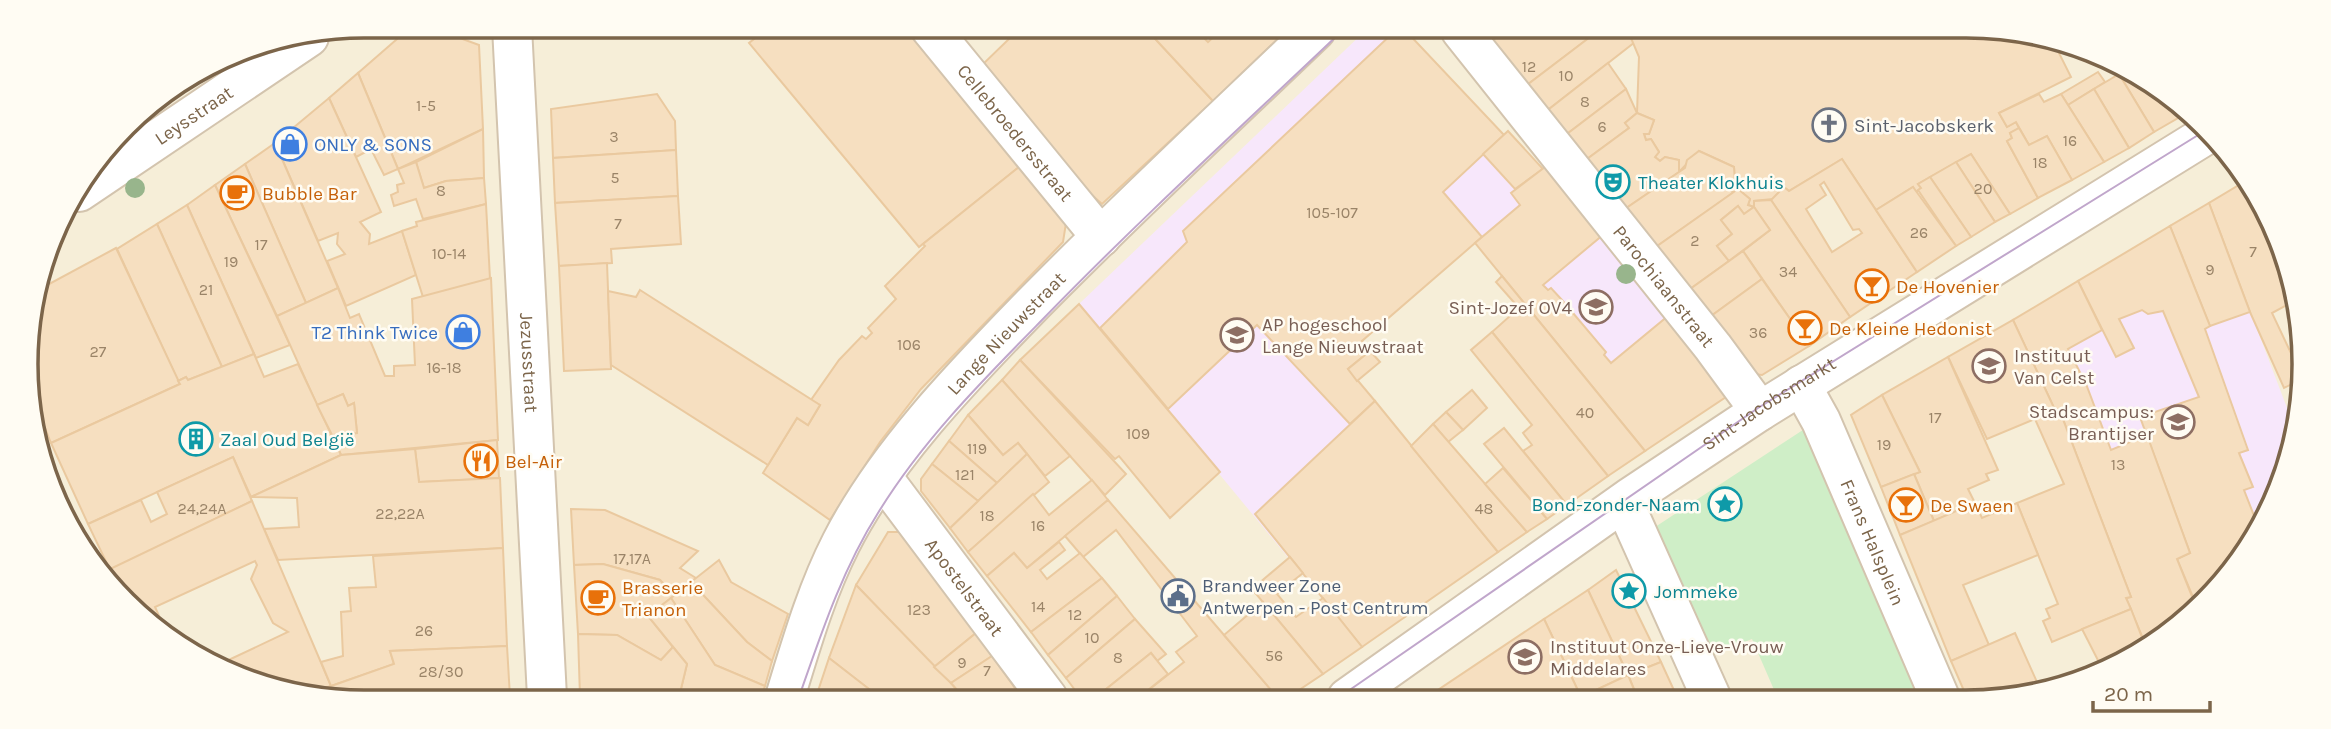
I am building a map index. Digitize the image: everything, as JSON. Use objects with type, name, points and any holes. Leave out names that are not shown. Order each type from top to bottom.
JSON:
[{"type":"street","name":"Jezusstraat","points":[[513,38],[547,690]]},
{"type":"street","name":"Cellebroedersstraat","points":[[937,38],[1101,237]]},
{"type":"street","name":"Lange Nieuwstraat","points":[[787,690],[810,619],[841,542],[883,478],[970,370],[1101,237],[1308,38]]},
{"type":"street","name":"Parochiaanstraat","points":[[1467,38],[1713,347],[1759,411]]},
{"type":"street","name":"Leysstraat","points":[[94,182],[295,46]]},
{"type":"street","name":"Sint-Jacobsmarkt","points":[[1358,690],[1759,411],[2201,138]]},
{"type":"street","name":"Frans Halsplein","points":[[1801,385],[1821,421],[1937,690]]},
{"type":"street","name":"Apostelstraat","points":[[883,478],[1042,690]]},
{"type":"street","points":[[1624,503],[1708,690]]},
{"type":"shaded area","name":"AP hogeschool Lange Nieuwstraat","points":[[1358,38],[1413,38],[1504,135],[1484,155],[1515,189],[1549,164],[1732,393],[1645,451],[1475,243],[1362,341],[1357,381],[1498,552],[1362,647],[1079,304]]},
{"type":"shaded area","points":[[1966,38],[2030,45],[2091,63],[2148,93],[2197,134],[2238,183],[2268,240],[2286,301],[2292,343],[2292,386],[2286,428],[2268,489],[2249,528],[2225,563],[2197,595],[2148,636],[2111,657],[2071,673],[2009,688],[343,690],[301,684],[240,666],[183,636],[134,595],[106,563],[72,509],[56,469],[41,407],[39,343],[50,280],[72,220],[93,183],[134,134],[183,93],[220,72],[280,50],[343,39]]},
{"type":"shaded area","name":"Stadscampus: Brantijser","points":[[2209,203],[2289,413],[2268,489],[2238,546],[2197,595],[2143,639],[2055,410],[2013,320]]},
{"type":"green space","points":[[1809,426],[1924,690],[1774,690],[1752,639],[1705,658],[1649,531]]},
{"type":"building","points":[[398,38],[460,38],[479,45],[483,129],[398,169],[358,73]]},
{"type":"building","points":[[755,38],[920,38],[1024,163],[919,247],[749,43]]},
{"type":"building","points":[[1010,38],[1154,38],[1213,101],[1102,204],[1066,172],[981,66]]},
{"type":"building","points":[[1154,38],[1204,38],[1208,42],[1212,38],[1279,38],[1213,101]]},
{"type":"building","points":[[1388,38],[1413,38],[1504,135],[1443,192],[1482,237],[1362,341],[1370,351],[1348,369],[1375,401],[1350,424],[1257,325],[1168,409],[1100,328],[1187,242],[1183,231]]},
{"type":"building","points":[[1483,38],[1496,38],[1488,44]]},
{"type":"building","points":[[1496,38],[1589,38],[1523,88],[1488,44]]},
{"type":"building","points":[[1589,38],[1632,38],[1635,42],[1544,113],[1523,88]]},
{"type":"building","name":"Sint-Jacobskerk","points":[[1631,38],[1988,39],[2059,52],[2071,77],[1999,113],[2007,127],[2016,122],[2019,128],[2010,133],[2012,138],[2007,141],[2038,198],[2010,214],[1971,154],[1918,184],[1921,188],[1916,192],[1913,187],[1876,210],[1842,159],[1789,191],[1784,187],[1773,199],[1754,201],[1754,207],[1748,205],[1750,199],[1738,189],[1733,193],[1729,188],[1735,184],[1734,167],[1699,151],[1679,172],[1679,160],[1665,157],[1660,161],[1655,157],[1659,152],[1651,139],[1646,140],[1644,134],[1649,134],[1654,120],[1637,113],[1639,57]]},
{"type":"building","points":[[1608,63],[1626,89],[1563,137],[1544,113]]},
{"type":"building","points":[[2098,72],[2105,82],[2068,105],[2061,94]]},
{"type":"building","points":[[358,73],[398,169],[384,175],[371,149],[356,157],[329,98]]},
{"type":"building","points":[[2117,75],[2121,77],[2154,132],[2129,148],[2094,89]]},
{"type":"building","points":[[2121,77],[2148,93],[2179,117],[2154,132]]},
{"type":"building","points":[[1626,89],[1637,113],[1625,123],[1629,128],[1583,162],[1563,137]]},
{"type":"building","points":[[2094,89],[2129,148],[2104,162],[2068,105]]},
{"type":"building","points":[[657,94],[675,121],[676,150],[553,158],[551,109]]},
{"type":"building","points":[[2039,94],[2044,102],[2061,94],[2104,162],[2072,180],[2047,136],[2029,145],[2016,122],[2007,127],[1999,113]]},
{"type":"building","points":[[329,98],[381,212],[360,222],[370,234],[369,244],[402,231],[416,275],[346,306],[327,261],[345,254],[337,244],[338,233],[318,241],[275,143]]},
{"type":"building","points":[[1637,113],[1654,120],[1649,134],[1644,134],[1646,140],[1651,139],[1659,152],[1655,157],[1660,161],[1665,157],[1679,160],[1679,172],[1622,211],[1583,162],[1629,128],[1625,123]]},
{"type":"building","points":[[2019,128],[2029,145],[2047,136],[2072,180],[2038,198],[2007,141],[2012,138],[2010,133]]},
{"type":"building","points":[[483,129],[484,178],[446,181],[424,188],[416,162]]},
{"type":"building","points":[[1508,131],[1543,169],[1515,189],[1483,154]]},
{"type":"building","points":[[275,143],[338,288],[306,303],[245,164]]},
{"type":"building","points":[[676,150],[678,196],[555,203],[553,158]]},
{"type":"building","points":[[1699,151],[1734,167],[1735,184],[1729,188],[1733,193],[1653,249],[1622,211],[1685,168],[1687,160]]},
{"type":"building","points":[[1971,154],[2010,214],[1995,222],[1956,162]]},
{"type":"building","points":[[1842,159],[1917,272],[1850,317],[1771,200],[1784,187],[1789,191]],"holes":[[[1824,182],[1853,230],[1859,229],[1862,233],[1832,252],[1806,209],[1826,195],[1820,185]]]},
{"type":"building","points":[[416,162],[424,188],[446,181],[484,178],[486,204],[423,219],[416,199],[394,206],[391,195],[398,192],[397,185],[404,183],[398,169]]},
{"type":"building","points":[[1956,162],[1995,222],[1971,237],[1930,177]]},
{"type":"building","points":[[1024,163],[1066,223],[1063,242],[921,389],[880,442],[830,520],[763,473],[797,418],[808,425],[820,405],[811,400],[839,360],[862,336],[866,339],[872,333],[868,328],[896,299],[885,286],[925,246],[923,244]]},
{"type":"building","points":[[245,164],[306,303],[277,316],[215,185]]},
{"type":"building","name":"Sint-Jozef OV4","points":[[1549,164],[1604,234],[1543,285],[1548,290],[1551,288],[1562,300],[1606,352],[1604,355],[1611,363],[1668,316],[1732,393],[1645,451],[1475,243],[1520,205],[1511,193]]},
{"type":"building","points":[[1930,177],[1971,237],[1956,246],[1918,190],[1921,188],[1918,184]]},
{"type":"building","points":[[215,185],[290,345],[256,358],[187,205]]},
{"type":"building","points":[[2239,185],[2268,240],[2287,305],[2272,313],[2292,355],[2292,384],[2284,388],[2250,312],[2209,203]]},
{"type":"building","points":[[1913,187],[1956,246],[1917,272],[1876,210]]},
{"type":"building","points":[[1738,189],[1750,199],[1748,205],[1754,207],[1744,214],[1738,206],[1721,220],[1732,234],[1717,246],[1729,261],[1686,292],[1653,249]]},
{"type":"building","points":[[678,196],[681,244],[611,249],[612,263],[559,266],[555,203]]},
{"type":"building","points":[[1771,200],[1850,317],[1809,346],[1743,251],[1770,230],[1754,207],[1754,201]]},
{"type":"building","points":[[2209,203],[2250,312],[2210,326],[2170,226]]},
{"type":"building","points":[[486,204],[490,279],[423,297],[402,231],[417,226],[416,222]]},
{"type":"building","points":[[187,205],[254,354],[222,367],[157,224]]},
{"type":"building","points":[[1738,206],[1744,214],[1754,207],[1770,230],[1729,261],[1717,246],[1732,234],[1721,220]]},
{"type":"building","points":[[157,224],[222,367],[188,380],[186,377],[178,381],[117,249]]},
{"type":"building","points":[[2170,226],[2210,326],[2205,329],[2248,450],[2239,453],[2253,487],[2244,490],[2255,517],[2238,546],[2193,598],[2177,559],[2190,553],[2140,417],[2199,397],[2163,311],[2148,314],[2142,310],[2119,319],[2134,348],[2116,357],[2078,281]]},
{"type":"building","points":[[116,248],[180,384],[51,443],[41,407],[38,364],[41,322],[49,284]]},
{"type":"building","points":[[1743,251],[1762,279],[1707,319],[1686,292]]},
{"type":"building","points":[[607,263],[611,369],[564,371],[559,266]]},
{"type":"building","points":[[1502,276],[1645,451],[1608,476],[1492,332],[1519,308],[1496,282]]},
{"type":"building","points":[[491,278],[498,440],[341,455],[332,435],[357,433],[354,403],[348,406],[343,394],[317,405],[277,316],[338,288],[350,318],[359,314],[385,376],[394,376],[394,366],[415,365],[412,299]]},
{"type":"building","points":[[1762,279],[1809,346],[1762,375],[1747,373],[1707,319]]},
{"type":"building","points":[[2078,281],[2102,330],[2068,349],[2086,384],[2111,450],[2147,435],[2190,553],[2177,559],[2193,599],[2143,639],[2126,598],[2131,597],[2059,409],[2055,410],[2013,320]]},
{"type":"building","points":[[640,290],[820,405],[808,425],[797,418],[768,465],[611,365],[608,291],[636,297]]},
{"type":"building","points":[[1079,304],[1220,472],[1170,518],[1119,456],[1115,459],[1020,360]]},
{"type":"building","points":[[2013,320],[2055,410],[2059,409],[2131,597],[2126,598],[2131,609],[2052,642],[2043,621],[2050,618],[2046,609],[2058,604],[2017,503],[2064,484],[2035,419],[1987,439],[1948,357]]},
{"type":"building","points":[[1492,332],[1608,476],[1567,505],[1523,451],[1532,445],[1523,433],[1532,425],[1471,350]]},
{"type":"building","points":[[1370,351],[1380,362],[1357,381],[1348,369]]},
{"type":"building","name":"Zaal Oud België","points":[[254,354],[264,377],[298,364],[341,455],[251,497],[233,457],[88,524],[51,443],[180,384],[178,381],[186,377],[188,380]]},
{"type":"building","points":[[1948,357],[1998,470],[1986,474],[1989,480],[1968,489],[1975,503],[1934,521],[1914,474],[1920,472],[1882,395]]},
{"type":"building","points":[[1020,360],[1126,474],[1105,495],[1002,380]]},
{"type":"building","points":[[1002,380],[1070,456],[1045,476],[1018,443],[1003,455],[968,415]]},
{"type":"building","points":[[1472,390],[1487,408],[1463,430],[1446,412]]},
{"type":"building","points":[[343,394],[348,406],[354,403],[357,433],[332,435],[317,405]]},
{"type":"building","points":[[1882,395],[1920,472],[1881,487],[1851,415]]},
{"type":"building","points":[[1375,401],[1498,552],[1362,647],[1255,514]]},
{"type":"building","points":[[1446,412],[1463,430],[1448,442],[1433,424]]},
{"type":"building","points":[[968,415],[1003,455],[1018,443],[1027,454],[997,483],[949,441]]},
{"type":"building","points":[[1433,424],[1527,532],[1498,552],[1411,446]]},
{"type":"building","points":[[1504,428],[1567,505],[1547,519],[1484,444]]},
{"type":"building","points":[[497,440],[499,478],[419,482],[415,449]]},
{"type":"building","points":[[949,441],[997,483],[978,501],[932,464]]},
{"type":"building","points":[[415,449],[419,482],[500,478],[503,548],[278,560],[264,529],[299,527],[297,498],[251,497],[341,455]]},
{"type":"building","points":[[1027,454],[1049,482],[968,552],[950,528]]},
{"type":"building","points":[[233,457],[252,501],[111,569],[88,524],[141,500],[151,522],[167,514],[157,492]]},
{"type":"building","points":[[932,464],[978,501],[950,528],[921,491],[921,479]]},
{"type":"building","points":[[1503,468],[1547,519],[1527,532],[1485,484]]},
{"type":"building","points":[[1914,474],[1934,521],[1900,535],[1881,487]]},
{"type":"building","points":[[1092,480],[1108,500],[1027,568],[1014,553],[987,576],[968,552],[1033,494],[1049,515]]},
{"type":"building","name":"Brandweer Zone Antwerpen - Post Centrum","points":[[1108,500],[1271,690],[1149,690],[1184,662],[1176,652],[1197,636],[1116,530],[1083,557],[1065,536]]},
{"type":"building","points":[[252,501],[331,686],[322,688],[280,679],[228,660],[288,632],[273,623],[251,579],[257,565],[255,561],[155,607],[160,618],[111,569]]},
{"type":"building","points":[[1975,503],[1982,518],[2017,503],[2038,555],[1963,585],[1989,645],[1951,661],[1900,535]]},
{"type":"building","points":[[571,509],[605,510],[698,551],[680,568],[696,578],[674,596],[660,580],[603,564],[574,565]]},
{"type":"building","points":[[888,532],[902,532],[976,633],[934,667],[856,585]]},
{"type":"building","points":[[1059,542],[1065,550],[1040,570],[1047,579],[1080,553],[1102,578],[1031,632],[987,576],[1014,553],[1027,568]]},
{"type":"building","points":[[503,548],[507,646],[390,651],[394,664],[331,686],[321,662],[343,656],[341,612],[351,611],[349,588],[376,587],[373,556]]},
{"type":"building","points":[[1290,557],[1303,573],[1277,594],[1296,617],[1323,598],[1362,647],[1323,674],[1252,589]]},
{"type":"building","points":[[719,560],[731,582],[788,614],[772,661],[747,642],[691,582]]},
{"type":"building","points":[[603,564],[660,580],[674,596],[648,616],[673,647],[661,660],[617,635],[578,634],[574,565]]},
{"type":"building","points":[[1616,570],[1661,662],[1628,675],[1588,590]]},
{"type":"building","points":[[1102,578],[1117,596],[1048,655],[1031,632]]},
{"type":"building","points":[[691,582],[747,642],[772,661],[765,686],[715,665],[671,598]]},
{"type":"building","points":[[856,585],[957,690],[870,690],[829,658]]},
{"type":"building","points":[[1588,590],[1628,675],[1596,690],[1578,690],[1544,619]]},
{"type":"building","points":[[1117,596],[1135,619],[1066,678],[1048,655]]},
{"type":"building","points":[[671,598],[715,665],[765,686],[764,690],[681,690],[687,664],[648,616]]},
{"type":"building","points":[[1263,602],[1323,674],[1299,690],[1271,690],[1224,635]]},
{"type":"building","points":[[2131,609],[2143,639],[2099,662],[2082,629]]},
{"type":"building","points":[[1135,619],[1166,654],[1157,661],[1151,653],[1105,690],[1075,690],[1066,678]]},
{"type":"building","name":"Instituut Onze-Lieve-Vrouw Middelares","points":[[1544,619],[1578,690],[1438,690]]},
{"type":"building","points":[[976,633],[992,656],[951,683],[934,667]]},
{"type":"building","points":[[2015,633],[2037,682],[2009,688],[1964,690],[1951,661]]},
{"type":"building","points":[[578,634],[617,635],[661,660],[673,647],[687,664],[681,690],[580,690]]},
{"type":"building","points":[[507,646],[510,690],[325,688],[394,664],[390,651]]},
{"type":"building","points":[[1151,653],[1168,674],[1148,690],[1105,690]]},
{"type":"building","points":[[992,656],[1016,690],[957,690],[951,683]]},
{"type":"building","points":[[829,658],[870,690],[818,690]]},
{"type":"building","points":[[1661,662],[1674,690],[1634,690],[1628,675]]},
{"type":"building","points":[[1628,675],[1634,690],[1596,690]]},
{"type":"tram line","points":[[802,690],[833,603],[865,535],[895,486],[934,436],[976,388],[1079,283],[1335,38]]},
{"type":"tram line","points":[[1350,690],[1758,408],[2198,135]]},
{"type":"place","name":"Sint-Jacobskerk","points":[[1829,125]]},
{"type":"place","name":"ONLY & SONS","points":[[290,144]]},
{"type":"place","name":"Theater Klokhuis","points":[[1613,182]]},
{"type":"place","name":"Bubble Bar","points":[[237,193]]},
{"type":"place","name":"De Hovenier","points":[[1872,286]]},
{"type":"place","name":"Sint-Jozef OV4","points":[[1596,307]]},
{"type":"place","name":"De Kleine Hedonist","points":[[1805,328]]},
{"type":"place","name":"T2 Think Twice","points":[[463,332]]},
{"type":"place","name":"AP hogeschool Lange Nieuwstraat","points":[[1237,335]]},
{"type":"place","name":"Instituut Van Celst","points":[[1989,366]]},
{"type":"place","name":"Stadscampus: Brantijser","points":[[2178,422]]},
{"type":"place","name":"Zaal Oud België","points":[[196,439]]},
{"type":"place","name":"Bel-Air","points":[[481,461]]},
{"type":"place","name":"Bond-zonder-Naam","points":[[1725,504]]},
{"type":"place","name":"De Swaen","points":[[1906,505]]},
{"type":"place","name":"Jommeke","points":[[1629,591]]},
{"type":"place","name":"Brandweer Zone Antwerpen - Post Centrum","points":[[1178,596]]},
{"type":"place","name":"Brasserie Trianon","points":[[598,598]]},
{"type":"place","name":"Instituut Onze-Lieve-Vrouw Middelares","points":[[1525,657]]}]
